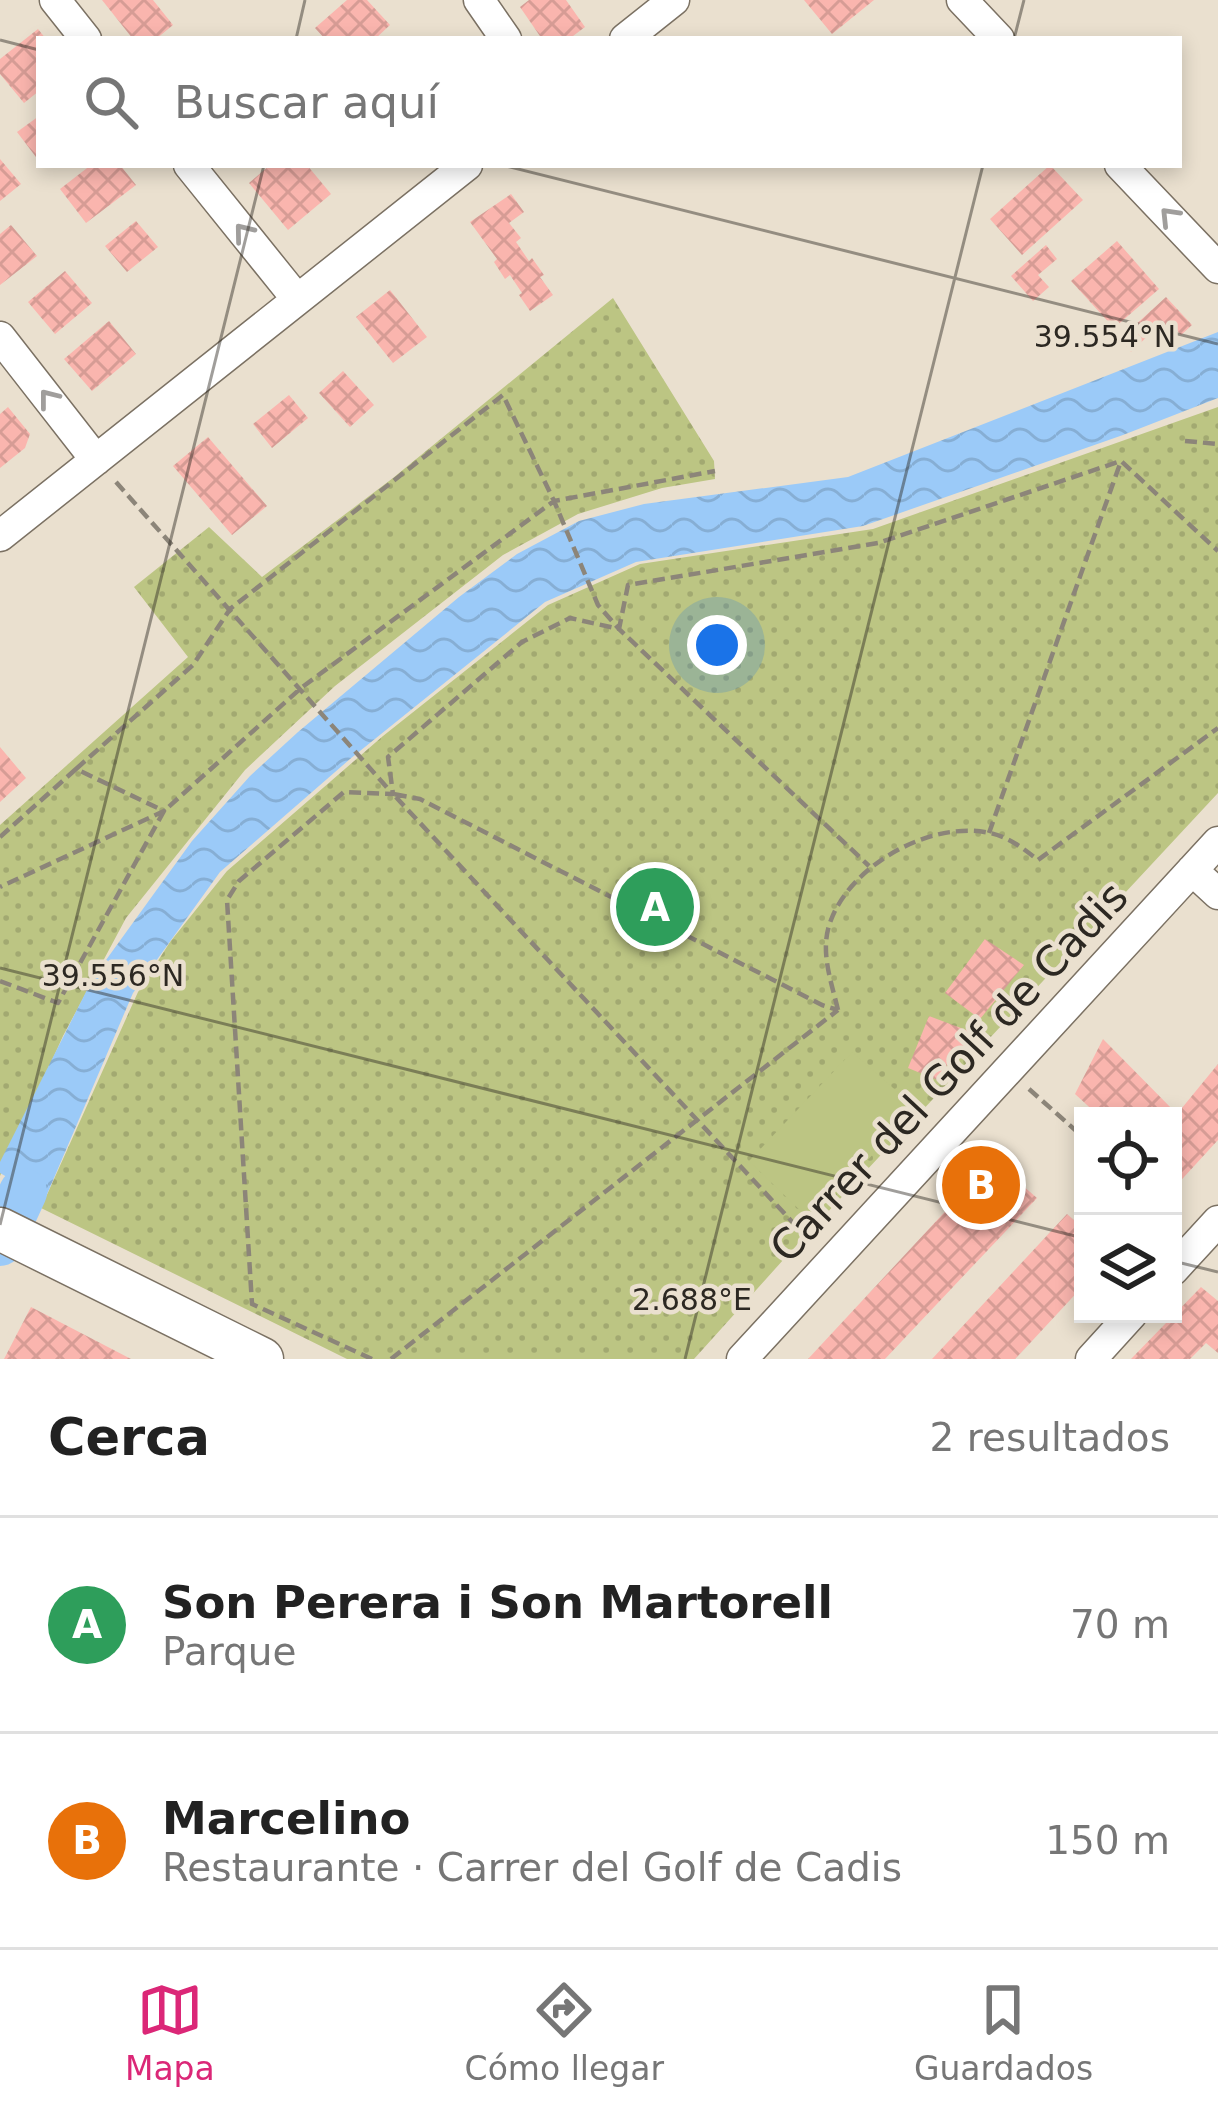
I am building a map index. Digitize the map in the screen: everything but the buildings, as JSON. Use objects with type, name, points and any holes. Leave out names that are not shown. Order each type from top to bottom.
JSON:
[{"type":"street","points":[[55,0],[84,36]]},
{"type":"street","points":[[479,0],[504,36]]},
{"type":"street","points":[[629,36],[674,0]]},
{"type":"street","points":[[962,0],[996,36]]},
{"type":"street","points":[[191,168],[297,299]]},
{"type":"street","points":[[0,536],[463,168]]},
{"type":"street","points":[[1123,168],[1218,268]]},
{"type":"street","points":[[0,337],[96,460]]},
{"type":"street","name":"Carrer del Golf de Cadis","points":[[742,1359],[1218,842]]},
{"type":"street","points":[[1192,870],[1218,894]]},
{"type":"street","points":[[1182,1260],[1218,1221]]},
{"type":"street","points":[[0,1229],[262,1359]]},
{"type":"street","points":[[1090,1359],[1124,1323]]},
{"type":"path","points":[[0,837],[193,664],[230,609],[503,395],[598,605],[869,866]]},
{"type":"path","points":[[1185,441],[1218,444]]},
{"type":"path","points":[[96,460],[312,700],[374,776],[797,1227]]},
{"type":"path","points":[[1121,461],[1218,551]]},
{"type":"path","points":[[619,628],[628,586],[878,543],[1121,461]]},
{"type":"path","points":[[989,833],[1121,461]]},
{"type":"path","points":[[0,886],[164,811],[301,688],[554,501],[715,470]]},
{"type":"path","points":[[393,794],[388,757],[522,642],[570,618],[619,628]]},
{"type":"path","points":[[838,1010],[825,944],[848,887],[869,866],[933,836],[989,833],[1017,844],[1038,860],[1218,728]]},
{"type":"path","points":[[76,770],[164,811]]},
{"type":"path","points":[[372,1359],[252,1304],[227,900],[239,881],[344,792],[420,799],[838,1010]]},
{"type":"path","points":[[0,981],[58,1003],[164,811]]},
{"type":"path","points":[[391,1359],[838,1010]]},
{"type":"path","points":[[1009,1070],[1074,1129]]},
{"type":"green space","points":[[613,298],[714,461],[715,479],[662,488],[578,514],[503,555],[335,686],[245,770],[126,918],[63,1036],[0,1176],[0,825],[188,657],[134,587],[209,527],[262,577],[393,478]]},
{"type":"green space","points":[[1218,407],[1218,793],[694,1359],[347,1359],[41,1208],[138,992],[170,942],[227,871],[383,736],[548,605],[640,564],[873,529]]},
{"type":"green space","points":[[852,1052],[916,1108],[811,1221],[749,1161]]},
{"type":"water","points":[[1218,332],[1218,398],[863,526],[636,562],[545,602],[350,759],[220,872],[133,993],[45,1199],[0,1173],[0,1162],[93,978],[192,841],[250,776],[298,732],[517,554],[579,521],[644,504],[848,477]]},
{"type":"waterway","points":[[0,1242],[23,1192]]},
{"type":"place","name":"Son Perera i Son Martorell","points":[[655,907]]},
{"type":"place","name":"Marcelino","points":[[981,1185]]}]
